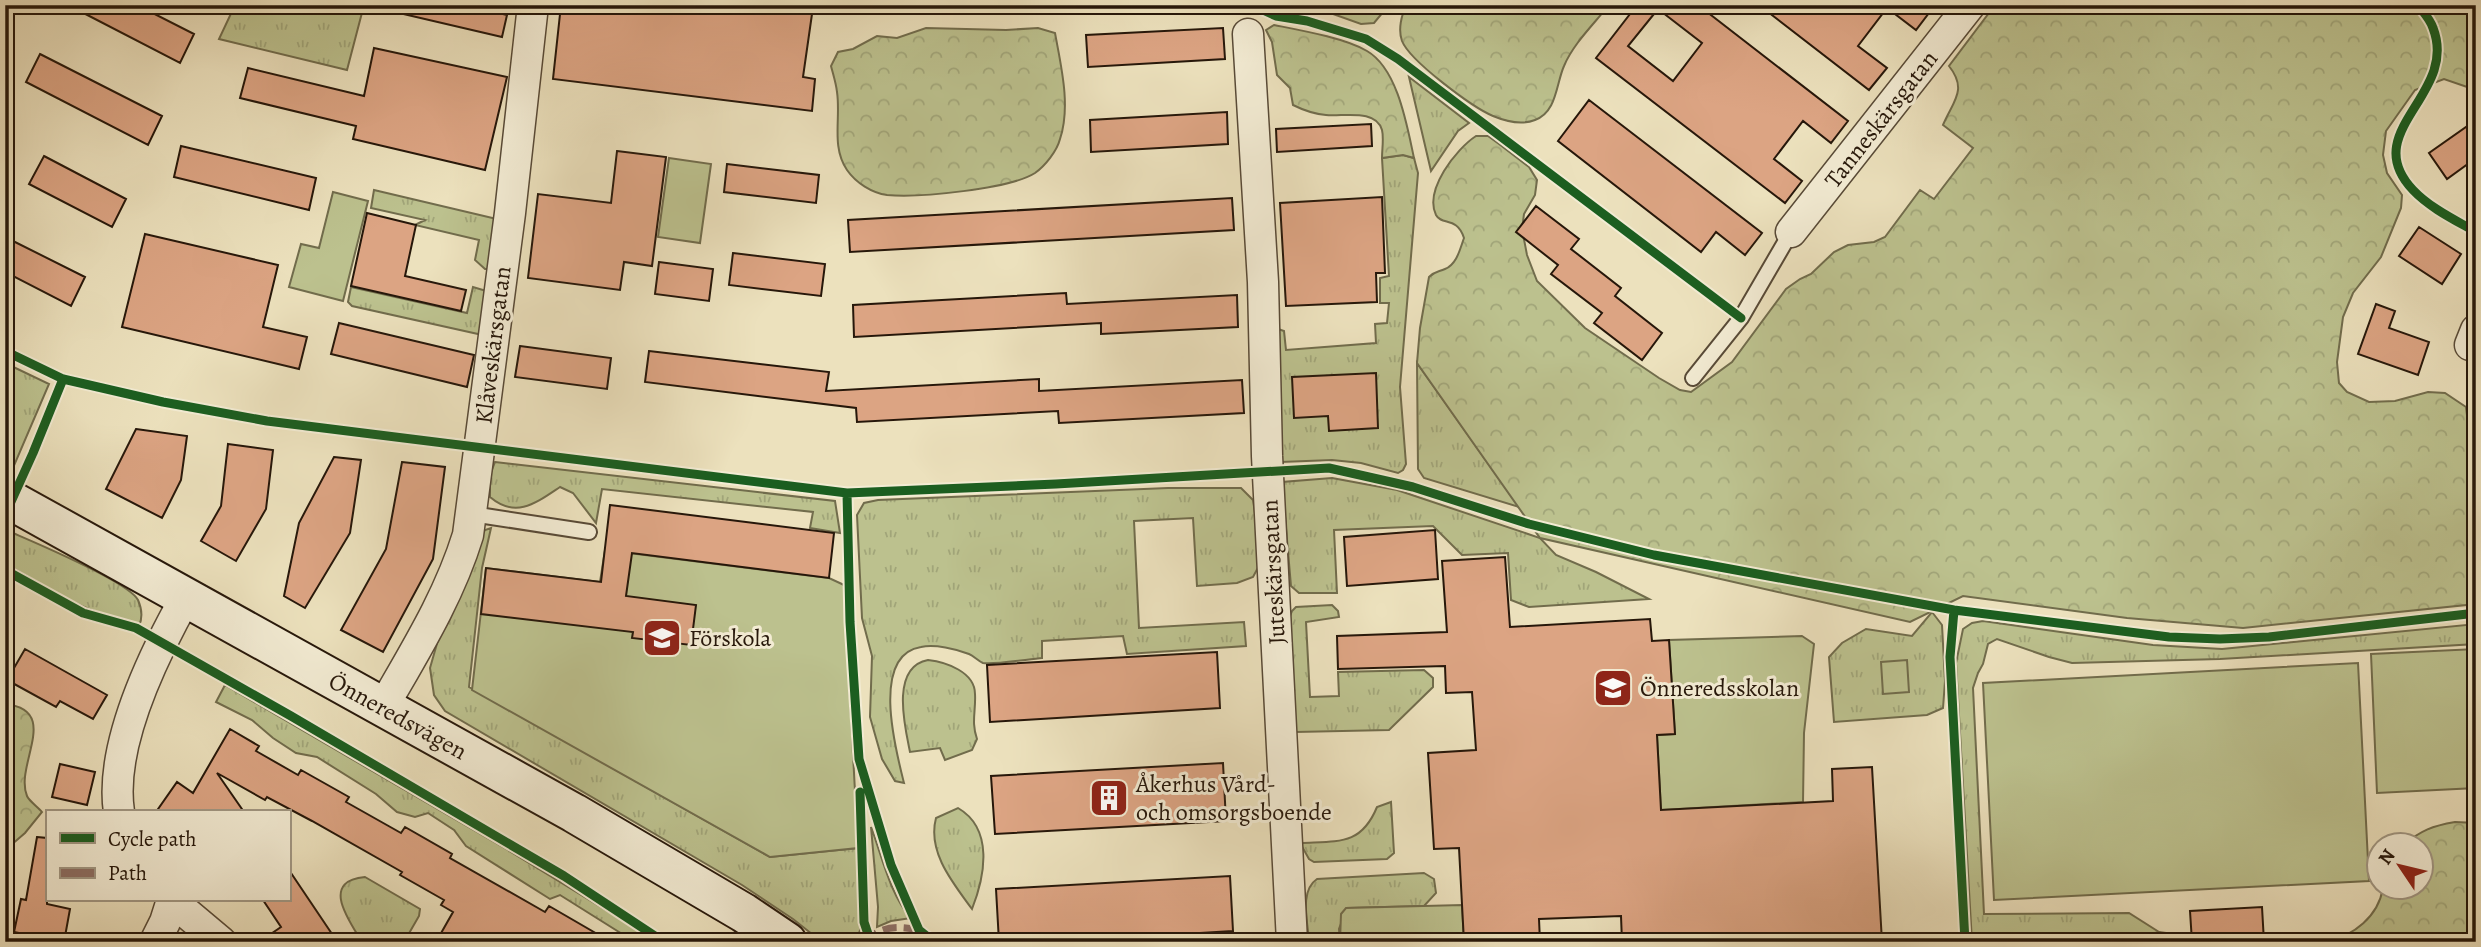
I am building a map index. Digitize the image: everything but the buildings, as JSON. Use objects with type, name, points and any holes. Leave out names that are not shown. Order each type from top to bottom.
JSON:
[{"type":"street","name":"Klåveskärsgatan","points":[[383,707],[443,600],[458,566],[472,514],[533,5]]},
{"type":"street","name":"Tanneskärsgatan","points":[[1791,232],[1970,5]]},
{"type":"street","name":"Juteskärsgatan","points":[[1248,34],[1263,282],[1267,456],[1292,942]]},
{"type":"street","name":"Önneredsvägen","points":[[5,497],[573,813],[787,942]]},
{"type":"street","points":[[118,810],[116,797],[126,737],[152,662],[186,597]]},
{"type":"street","points":[[155,942],[165,922],[170,902]]},
{"type":"street","points":[[173,902],[221,942]]},
{"type":"lane","points":[[1693,378],[1741,318],[1791,232]]},
{"type":"lane","points":[[472,514],[589,532]]},
{"type":"green space","points":[[235,5],[364,5],[347,70],[219,39]]},
{"type":"green space","points":[[1278,5],[1359,5],[1329,13],[1309,12]]},
{"type":"green space","points":[[1359,5],[1389,5],[1374,23],[1361,24],[1333,14]]},
{"type":"green space","points":[[1407,5],[1609,5],[1568,58],[1548,111],[1535,120],[1519,122],[1483,111],[1443,83],[1407,50],[1400,32]]},
{"type":"green space","points":[[1995,5],[2476,5],[2476,90],[2444,79],[2415,90],[2386,131],[2383,155],[2387,173],[2402,195],[2401,208],[2381,257],[2353,293],[2343,317],[2337,362],[2339,383],[2347,392],[2369,402],[2395,401],[2428,392],[2445,393],[2466,407],[2468,453],[2476,461],[2476,604],[2243,628],[2127,618],[1963,596],[1910,622],[1540,538],[1417,363],[1429,277],[1452,264],[1464,238],[1458,227],[1436,215],[1433,205],[1438,182],[1451,160],[1476,136],[1488,136],[1529,167],[1537,180],[1535,195],[1524,214],[1522,229],[1527,255],[1537,281],[1585,328],[1659,378],[1680,390],[1691,392],[1732,362],[1786,289],[1811,274],[1834,252],[1848,245],[1874,242],[1885,237],[1920,190],[1934,199],[1973,148],[1943,125],[1958,89],[1955,74],[1949,66]]},
{"type":"green space","points":[[1274,25],[1347,42],[1378,59],[1400,99],[1414,158],[1403,155],[1382,158],[1382,130],[1379,123],[1373,119],[1358,115],[1322,114],[1293,105],[1290,88],[1277,75],[1272,42],[1266,30]]},
{"type":"green space","points":[[926,28],[1038,28],[1055,33],[1064,86],[1065,113],[1058,144],[1047,162],[1035,173],[1023,179],[985,188],[901,196],[870,190],[847,170],[839,152],[838,102],[831,66],[838,52],[853,49],[877,36],[897,38]]},
{"type":"green space","points":[[1409,77],[1469,123],[1458,131],[1431,171]]},
{"type":"green space","points":[[1403,155],[1414,158],[1418,173],[1400,387],[1406,464],[1398,473],[1361,463],[1332,460],[1281,462],[1278,329],[1284,331],[1286,350],[1376,343],[1375,324],[1387,323],[1389,303],[1380,303],[1380,278],[1389,276],[1382,158]]},
{"type":"green space","points":[[669,158],[711,164],[700,243],[658,237]]},
{"type":"green space","points":[[374,190],[501,220],[493,269],[485,269],[475,260],[479,240],[415,225],[425,220],[371,208]]},
{"type":"green space","points":[[333,192],[368,201],[343,301],[289,287],[301,244],[319,248]]},
{"type":"green space","points":[[351,287],[467,313],[473,287],[493,293],[487,336],[352,306],[348,302]]},
{"type":"green space","points":[[5,363],[49,384],[10,475],[5,471]]},
{"type":"green space","points":[[1417,363],[1519,507],[1424,478],[1418,469]]},
{"type":"green space","points":[[495,462],[835,501],[840,533],[810,528],[813,512],[602,489],[596,523],[573,493],[560,487],[534,503],[517,508],[509,507],[490,497],[490,475]]},
{"type":"green space","points":[[1332,478],[1397,490],[1540,538],[1556,555],[1649,599],[1529,607],[1511,600],[1508,553],[1462,555],[1433,526],[1334,530],[1337,593],[1299,593],[1291,586],[1282,482]]},
{"type":"green space","points":[[1168,488],[1241,488],[1253,500],[1261,562],[1253,577],[1237,583],[1197,586],[1193,518],[1134,521],[1139,628],[1244,622],[1246,646],[1127,654],[1123,636],[1042,641],[1042,658],[1003,663],[983,663],[969,654],[952,649],[921,647],[905,654],[896,667],[891,685],[892,728],[904,783],[895,781],[882,759],[870,717],[872,656],[862,618],[857,515],[864,503],[878,500]]},
{"type":"green space","points":[[491,528],[482,568],[469,687],[770,857],[858,848],[866,913],[859,933],[841,942],[822,942],[742,885],[445,711],[434,695],[430,668],[438,640],[480,536]]},
{"type":"green space","points":[[13,533],[81,564],[131,592],[140,607],[139,626],[75,603],[13,568],[7,551]]},
{"type":"green space","name":"Förskola","points":[[605,550],[829,578],[844,585],[858,848],[770,857],[472,690],[486,568],[600,582]]},
{"type":"green space","points":[[1332,605],[1338,611],[1339,617],[1306,622],[1310,697],[1339,696],[1338,672],[1424,670],[1433,678],[1433,687],[1389,730],[1296,732],[1289,619],[1296,607]]},
{"type":"green space","points":[[1932,612],[1942,625],[1945,681],[1943,708],[1927,715],[1834,722],[1829,657],[1842,643],[1866,629],[1912,636]]},
{"type":"green space","points":[[1983,621],[2153,645],[2222,649],[2476,624],[2476,644],[2220,659],[2072,663],[1997,639],[1988,644],[1973,688],[1984,914],[2129,913],[2159,932],[2116,942],[1972,942],[1956,663],[1963,629],[1972,623]]},
{"type":"green space","points":[[1802,636],[1814,644],[1804,733],[1803,802],[1661,810],[1657,735],[1675,734],[1669,640]]},
{"type":"green space","points":[[2476,649],[2476,788],[2377,793],[2371,654]]},
{"type":"green space","points":[[928,660],[958,670],[965,674],[974,686],[974,727],[977,739],[972,750],[945,760],[940,748],[910,752],[905,728],[903,699],[908,674],[916,665]]},
{"type":"green space","points":[[1907,660],[1909,692],[1883,694],[1881,662]]},
{"type":"green space","points":[[2358,663],[2367,832],[2366,881],[1994,900],[1983,683]]},
{"type":"green space","points":[[225,685],[508,850],[658,942],[635,942],[560,895],[550,899],[466,846],[454,830],[428,813],[415,817],[397,812],[376,794],[317,757],[296,753],[252,720],[216,702]]},
{"type":"green space","points":[[5,704],[22,708],[31,717],[34,728],[25,783],[28,798],[42,812],[10,846],[5,845]]},
{"type":"green space","points":[[1391,802],[1394,853],[1387,859],[1314,862],[1309,859],[1300,843],[1337,841],[1356,835],[1371,820],[1377,807]]},
{"type":"green space","points":[[958,808],[969,817],[982,840],[983,868],[972,909],[944,866],[935,843],[936,818]]},
{"type":"green space","points":[[2455,822],[2476,823],[2476,942],[2327,942],[2346,935],[2363,923],[2378,902],[2436,902],[2436,832],[2423,832]]},
{"type":"green space","points":[[871,827],[892,887],[911,918],[891,921],[877,927],[878,907]]},
{"type":"green space","points":[[1424,873],[1434,879],[1436,893],[1424,906],[1347,908],[1339,929],[1340,942],[1309,942],[1306,899],[1311,884],[1317,879]]},
{"type":"green space","points":[[365,877],[420,909],[419,916],[404,942],[362,942],[351,924],[342,904],[343,886],[351,880]]},
{"type":"green space","points":[[1462,905],[1464,942],[1340,942],[1341,914],[1346,908]]},
{"type":"green space","points":[[2159,932],[2173,934],[2180,942],[2116,942]]},
{"type":"marked path","points":[[866,942],[877,932],[890,928],[919,930]]},
{"type":"cycle path","points":[[1252,5],[1276,16],[1307,21],[1366,39],[1398,59],[1741,318]]},
{"type":"cycle path","points":[[2418,5],[2432,25],[2437,52],[2433,73],[2402,130],[2396,149],[2399,169],[2413,190],[2427,202],[2476,232]]},
{"type":"cycle path","points":[[5,351],[63,379],[163,402],[267,421],[847,493],[1329,468],[1413,487],[1529,524],[1654,555],[1954,610],[2169,637],[2269,637],[2476,613]]},
{"type":"cycle path","points":[[5,515],[63,379]]},
{"type":"cycle path","points":[[847,493],[850,622],[859,759],[891,865],[919,930],[934,942]]},
{"type":"cycle path","points":[[5,570],[83,613],[136,628],[564,876],[664,942]]},
{"type":"cycle path","points":[[1954,610],[1950,657],[1965,942]]},
{"type":"cycle path","points":[[860,792],[864,922],[869,937]]},
{"type":"place","name":"Förskola","points":[[662,638]]},
{"type":"place","name":"Önneredsskolan","points":[[1613,688]]},
{"type":"place","name":"Åkerhus Vård- och omsorgsboende","points":[[1109,798]]}]
